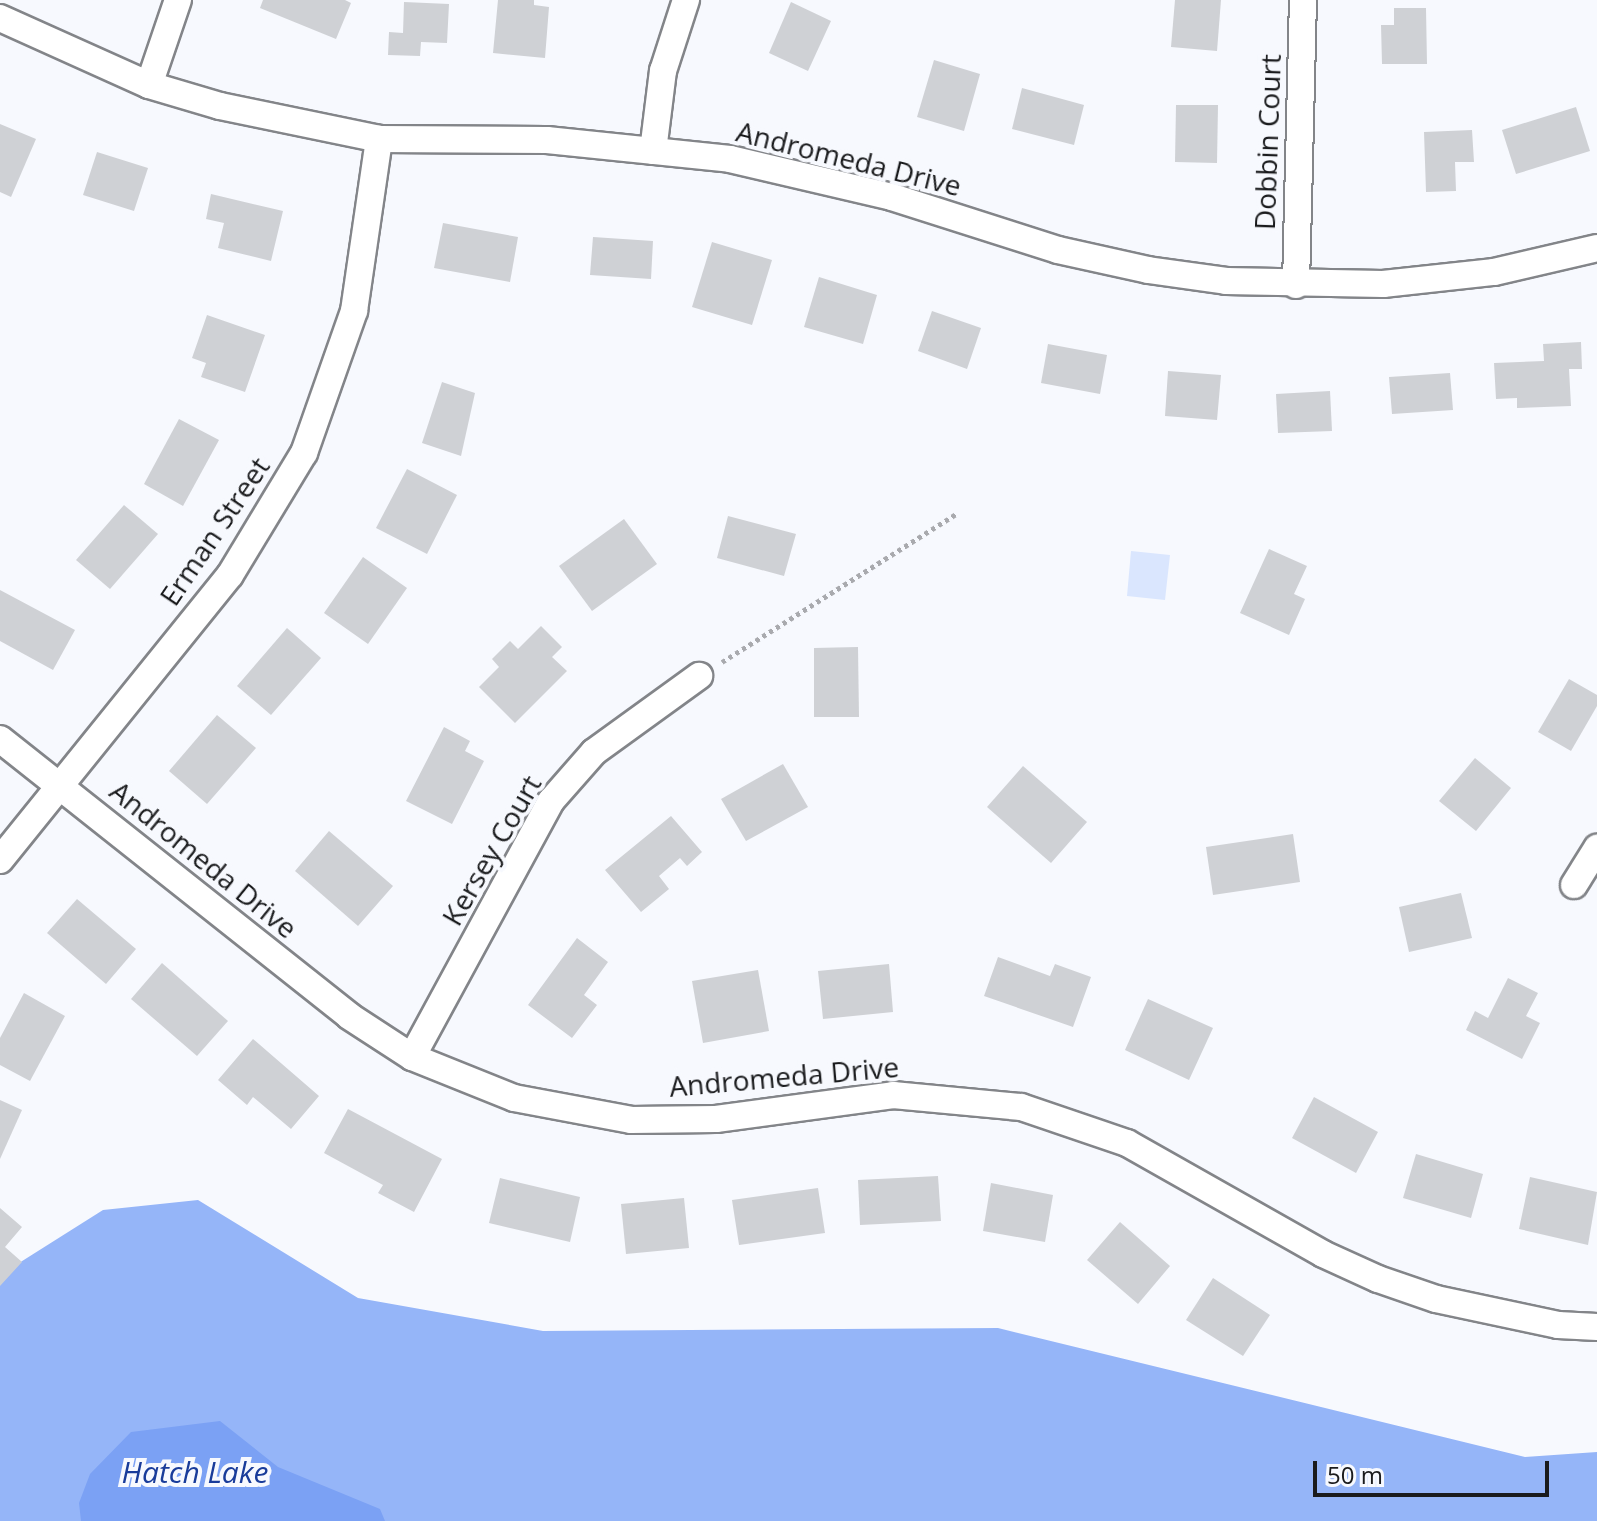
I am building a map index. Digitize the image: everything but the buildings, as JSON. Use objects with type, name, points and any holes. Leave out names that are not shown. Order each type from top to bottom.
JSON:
[{"type":"street","points":[[149,85],[178,0]]},
{"type":"street","points":[[653,151],[663,71],[686,0]]},
{"type":"street","name":"Dobbin Court","points":[[1296,285],[1303,0]]},
{"type":"street","name":"Andromeda Drive","points":[[0,18],[149,85],[220,106],[379,139],[547,140],[653,151],[794,172],[1058,250],[1148,270],[1296,285],[1383,284],[1494,272],[1597,248]]},
{"type":"street","name":"Erman Street","points":[[0,860],[230,575],[304,453],[354,311],[379,139]]},
{"type":"street","name":"Kersey Court","points":[[412,1057],[551,801],[594,752],[699,676]]},
{"type":"street","name":"Andromeda Drive","points":[[0,739],[349,1016],[412,1057],[514,1098],[631,1120],[716,1119],[893,1095],[1021,1107],[1127,1143],[1323,1254],[1378,1279],[1436,1299],[1597,1327]]},
{"type":"street","points":[[1574,885],[1597,848]]},
{"type":"path","points":[[699,676],[958,513]]},
{"type":"shaded area","points":[[1131,551],[1170,555],[1165,600],[1127,596]]},
{"type":"shaded area","points":[[198,1200],[358,1298],[543,1331],[998,1328],[1525,1457],[1597,1452],[1597,1521],[0,1521],[0,1275],[103,1210]]},
{"type":"water","name":"Hatch Lake","points":[[220,1421],[278,1467],[380,1509],[385,1521],[81,1521],[79,1503],[90,1474],[131,1432]]}]
